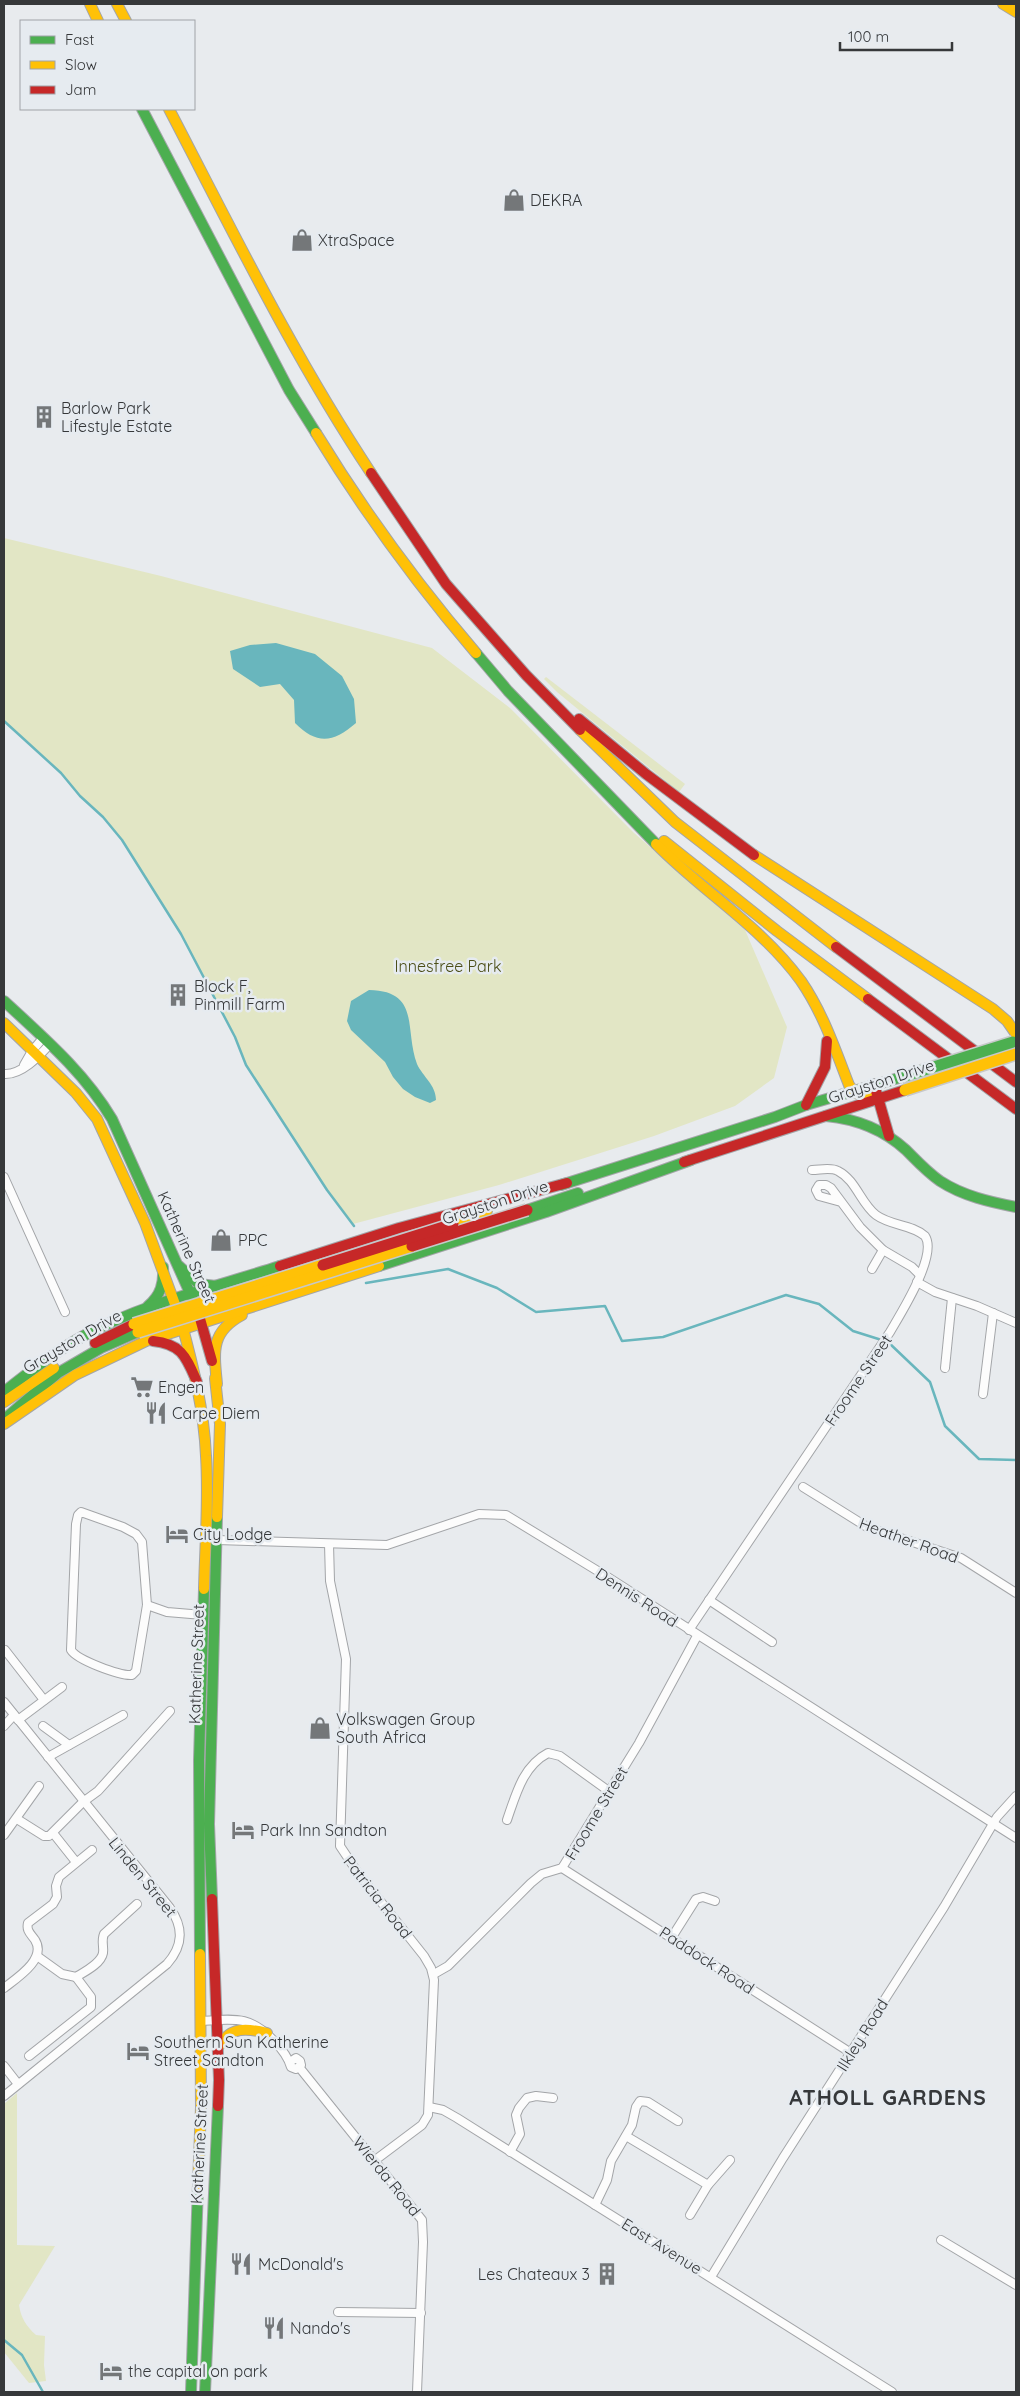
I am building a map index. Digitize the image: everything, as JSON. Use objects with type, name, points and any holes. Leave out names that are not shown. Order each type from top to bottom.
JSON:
[{"type":"main road","points":[[90,4],[98,20]]},
{"type":"main road","points":[[117,4],[125,20]]},
{"type":"main road","points":[[1003,4],[1016,12]]},
{"type":"main road","points":[[143,110],[266,349],[334,463],[428,597],[508,691],[667,855],[768,944],[800,980],[821,1013],[852,1091],[878,1099]]},
{"type":"main road","points":[[170,110],[295,350],[334,418],[446,584],[526,675],[609,760],[675,822],[783,907],[1016,1082]]},
{"type":"main road","points":[[526,675],[646,774],[709,822],[785,875],[993,1009],[1007,1020],[1015,1039]]},
{"type":"main road","points":[[624,809],[777,931],[1016,1109]]},
{"type":"main road","points":[[920,962],[1016,1020]]},
{"type":"main road","points":[[800,980],[822,1025],[828,1057],[825,1070],[806,1105]]},
{"type":"main road","name":"Katherine Street","points":[[4,1001],[82,1075],[107,1110],[179,1266],[202,1322],[209,1346],[216,1384],[220,1424],[209,1824],[219,2080],[205,2392]]},
{"type":"main road","name":"Katherine Street","points":[[4,1023],[76,1092],[97,1119],[163,1267],[183,1329],[203,1412],[206,1453],[198,1868],[201,2021],[199,2163],[191,2392]]},
{"type":"main road","name":"Grayston Drive","points":[[4,1420],[29,1389],[90,1345],[134,1324],[453,1224],[567,1183],[775,1117],[806,1105],[902,1077],[1015,1039]]},
{"type":"main road","name":"Grayston Drive","points":[[4,1402],[46,1381],[84,1357],[138,1332],[691,1160],[1016,1054]]},
{"type":"main road","points":[[874,1084],[888,1136]]},
{"type":"main road","points":[[826,1116],[858,1121],[888,1136],[915,1162],[942,1182],[974,1197],[1016,1207]]},
{"type":"main road","points":[[4,1424],[75,1375],[146,1341],[546,1212],[691,1160]]},
{"type":"main road","points":[[4,1392],[35,1367],[89,1333],[140,1312],[399,1228],[567,1183]]},
{"type":"main road","points":[[179,1266],[199,1284],[219,1286]]},
{"type":"main road","points":[[140,1312],[158,1297],[164,1281],[163,1267]]},
{"type":"main road","points":[[216,1384],[215,1345],[217,1335],[223,1326],[239,1316],[310,1287]]},
{"type":"main road","points":[[146,1341],[170,1342],[178,1347],[185,1356],[197,1382]]},
{"type":"main road","points":[[219,2048],[227,2034],[233,2030],[244,2028],[267,2033]]},
{"type":"main road","points":[[197,2392],[205,2185],[199,2163]]},
{"type":"street","points":[[4,1074],[14,1072],[23,1067],[46,1041]]},
{"type":"street","name":"Froome Street","points":[[689,1630],[890,1332],[918,1278],[928,1252],[925,1236],[918,1230],[895,1225],[875,1214],[844,1174],[838,1171],[812,1170]]},
{"type":"street","points":[[4,1177],[66,1312]]},
{"type":"street","points":[[841,1202],[883,1250],[912,1267],[918,1278],[935,1292],[1016,1323]]},
{"type":"street","points":[[872,1269],[883,1250]]},
{"type":"street","points":[[945,1368],[952,1298]]},
{"type":"street","points":[[983,1394],[992,1313]]},
{"type":"street","name":"Heather Road","points":[[803,1487],[867,1527],[961,1558],[1016,1592]]},
{"type":"street","points":[[80,1512],[123,1527],[138,1536],[143,1545],[147,1605],[134,1674],[119,1673],[72,1652],[76,1524],[80,1512]]},
{"type":"street","name":"Dennis Road","points":[[217,1540],[391,1544],[479,1514],[506,1515],[531,1529],[1016,1838]]},
{"type":"street","name":"Patricia Road","points":[[329,1544],[330,1581],[346,1659],[340,1846],[358,1873],[424,1956],[434,1974]]},
{"type":"street","points":[[709,1600],[772,1642]]},
{"type":"street","points":[[147,1605],[167,1612],[203,1614]]},
{"type":"street","name":"Froome Street","points":[[434,1974],[448,1966],[537,1877],[562,1868],[610,1792],[697,1636]]},
{"type":"street","points":[[5,1650],[44,1700]]},
{"type":"street","points":[[4,1726],[62,1687]]},
{"type":"street","name":"Linden Street","points":[[4,1702],[174,1914],[181,1929],[180,1944],[167,1964],[4,2096]]},
{"type":"street","points":[[17,1818],[44,1836],[53,1833],[83,1802],[98,1791],[170,1711]]},
{"type":"street","points":[[48,1757],[123,1715]]},
{"type":"street","points":[[43,1726],[69,1745]]},
{"type":"street","points":[[507,1820],[518,1785],[536,1759],[548,1753],[560,1756],[610,1792]]},
{"type":"street","points":[[4,1835],[39,1786]]},
{"type":"street","name":"Ilkley Road","points":[[711,2277],[993,1824],[1016,1796]]},
{"type":"street","points":[[53,1833],[76,1862]]},
{"type":"street","points":[[4,1988],[29,1966],[37,1956],[38,1945],[28,1931],[28,1924],[53,1904],[57,1897],[57,1880],[92,1850]]},
{"type":"street","name":"Paddock Road","points":[[562,1868],[851,2053]]},
{"type":"street","points":[[672,1937],[696,1899],[704,1897],[715,1901]]},
{"type":"street","points":[[76,1977],[100,1960],[103,1952],[102,1939],[104,1934],[137,1904]]},
{"type":"street","points":[[29,2056],[91,2008],[91,1997],[76,1977],[62,1974],[37,1956]]},
{"type":"street","points":[[374,2161],[422,2125],[428,2115],[434,1974]]},
{"type":"street","points":[[201,2021],[245,2021],[256,2025],[267,2033]]},
{"type":"street","name":"Wierda Road","points":[[267,2033],[292,2060],[300,2061],[299,2068],[422,2220],[421,2313],[417,2392]]},
{"type":"street","points":[[4,2066],[18,2084]]},
{"type":"street","points":[[510,2152],[520,2134],[516,2115],[519,2108],[527,2098],[536,2096],[553,2098]]},
{"type":"street","points":[[595,2205],[608,2180],[611,2161],[632,2126],[636,2107],[640,2101],[648,2102],[678,2121]]},
{"type":"street","name":"East Avenue","points":[[429,2107],[448,2112],[892,2392]]},
{"type":"street","points":[[626,2136],[708,2185]]},
{"type":"street","points":[[690,2215],[708,2185],[730,2160]]},
{"type":"street","points":[[941,2240],[1016,2285]]},
{"type":"street","points":[[338,2312],[421,2313]]},
{"type":"green space","name":"Innesfree Park","points":[[4,538],[161,576],[432,648],[510,708],[634,833],[745,930],[787,1027],[774,1078],[735,1106],[654,1136],[499,1185],[353,1224],[327,1190],[246,1065],[235,1037],[181,934],[122,840],[61,773],[4,721]]},
{"type":"green space","points":[[546,677],[685,784],[679,792],[557,692],[544,679]]},
{"type":"green space","points":[[17,2093],[17,2245],[55,2246],[19,2305],[24,2322],[29,2328],[36,2335],[45,2336],[44,2365],[46,2381],[29,2383],[4,2352],[4,2104]]},
{"type":"water","points":[[276,643],[315,654],[342,676],[354,699],[356,723],[340,735],[332,738],[318,738],[311,735],[295,723],[294,700],[280,684],[260,687],[233,669],[230,651],[250,645]]},
{"type":"water","points":[[369,990],[385,992],[397,997],[404,1005],[408,1014],[413,1051],[417,1064],[432,1085],[436,1100],[430,1103],[415,1097],[403,1089],[393,1077],[385,1062],[351,1030],[347,1021],[351,1001]]},
{"type":"waterway","points":[[4,721],[61,773],[122,840],[181,934],[235,1037],[246,1065],[327,1190],[354,1226]]},
{"type":"waterway","points":[[366,1283],[448,1269],[497,1288],[536,1312],[605,1306],[622,1341],[663,1337],[786,1295],[819,1304],[853,1331],[888,1342],[930,1382],[945,1426],[979,1459],[1016,1460]]},
{"type":"waterway","points":[[4,2340],[22,2355],[43,2392]]},
{"type":"traffic: fast","points":[[143,110],[289,390],[316,433]]},
{"type":"traffic: fast","points":[[476,653],[508,691],[656,844]]},
{"type":"traffic: fast","points":[[4,1001],[76,1071],[112,1119],[194,1302]]},
{"type":"traffic: fast","points":[[902,1077],[1013,1042]]},
{"type":"traffic: fast","points":[[561,1185],[775,1117],[806,1105],[902,1077]]},
{"type":"traffic: fast","points":[[826,1116],[837,1117],[869,1126],[888,1136],[906,1150],[935,1178],[958,1191],[987,1201],[1016,1207]]},
{"type":"traffic: fast","points":[[379,1266],[546,1212],[691,1160]]},
{"type":"traffic: fast","points":[[527,1210],[578,1193]]},
{"type":"traffic: fast","points":[[179,1266],[199,1284],[216,1286]]},
{"type":"traffic: fast","points":[[4,1392],[64,1348],[108,1324],[181,1296],[280,1266]]},
{"type":"traffic: fast","points":[[148,1306],[156,1298],[161,1288],[163,1267]]},
{"type":"traffic: fast","points":[[8,1416],[58,1373],[101,1348],[138,1332]]},
{"type":"traffic: fast","points":[[212,1899],[209,1824],[217,1517]]},
{"type":"traffic: fast","points":[[200,1954],[199,1760],[204,1589]]},
{"type":"traffic: fast","points":[[205,2392],[218,2106]]},
{"type":"traffic: fast","points":[[191,2392],[198,2185]]},
{"type":"traffic: slow","points":[[90,4],[98,20]]},
{"type":"traffic: slow","points":[[117,4],[125,20]]},
{"type":"traffic: slow","points":[[1003,4],[1016,12]]},
{"type":"traffic: slow","points":[[170,110],[290,339],[371,473]]},
{"type":"traffic: slow","points":[[316,433],[392,546],[476,653]]},
{"type":"traffic: slow","points":[[580,730],[675,822],[836,947]]},
{"type":"traffic: slow","points":[[664,841],[777,931],[868,999]]},
{"type":"traffic: slow","points":[[656,844],[750,926],[785,962],[801,981],[816,1006],[849,1085],[855,1093],[877,1099]]},
{"type":"traffic: slow","points":[[754,855],[993,1009],[1007,1021],[1016,1034]]},
{"type":"traffic: slow","points":[[4,1023],[76,1093],[97,1119],[145,1223],[176,1307]]},
{"type":"traffic: slow","points":[[905,1090],[1016,1054]]},
{"type":"traffic: slow","points":[[453,1224],[487,1211]]},
{"type":"traffic: slow","points":[[138,1332],[412,1246]]},
{"type":"traffic: slow","points":[[134,1324],[323,1265]]},
{"type":"traffic: slow","points":[[4,1424],[75,1375],[146,1341],[379,1266]]},
{"type":"traffic: slow","points":[[217,1384],[216,1344],[224,1328],[242,1315]]},
{"type":"traffic: slow","points":[[181,1321],[197,1388],[205,1439],[207,1522],[204,1589]]},
{"type":"traffic: slow","points":[[4,1402],[54,1368]]},
{"type":"traffic: slow","points":[[215,1378],[220,1424],[217,1517]]},
{"type":"traffic: slow","points":[[198,2185],[201,2107],[200,1954]]},
{"type":"traffic: slow","points":[[219,2046],[229,2035],[240,2030],[267,2033]]},
{"type":"traffic: jam","points":[[371,473],[446,584],[526,675],[580,730]]},
{"type":"traffic: jam","points":[[579,719],[646,774],[754,855]]},
{"type":"traffic: jam","points":[[836,947],[1016,1082]]},
{"type":"traffic: jam","points":[[868,999],[1016,1109]]},
{"type":"traffic: jam","points":[[806,1105],[825,1067],[827,1041]]},
{"type":"traffic: jam","points":[[874,1084],[889,1136]]},
{"type":"traffic: jam","points":[[684,1162],[905,1090]]},
{"type":"traffic: jam","points":[[280,1266],[399,1228],[567,1183]]},
{"type":"traffic: jam","points":[[412,1246],[527,1210]]},
{"type":"traffic: jam","points":[[323,1265],[453,1224]]},
{"type":"traffic: jam","points":[[199,1315],[212,1361]]},
{"type":"traffic: jam","points":[[95,1343],[134,1324]]},
{"type":"traffic: jam","points":[[153,1341],[171,1345],[182,1353],[190,1365],[197,1382]]},
{"type":"traffic: jam","points":[[212,1899],[219,2080],[218,2106]]},
{"type":"place","name":"DEKRA","points":[[514,200]]},
{"type":"place","name":"XtraSpace","points":[[302,240]]},
{"type":"place","name":"Barlow Park Lifestyle Estate","points":[[44,417]]},
{"type":"place","name":"Block F, Pinmill Farm","points":[[178,995]]},
{"type":"place","name":"PPC","points":[[221,1240]]},
{"type":"place","name":"Engen","points":[[142,1387]]},
{"type":"place","name":"Carpe Diem","points":[[156,1413]]},
{"type":"place","name":"City Lodge","points":[[177,1534]]},
{"type":"place","name":"Volkswagen Group South Africa","points":[[320,1728]]},
{"type":"place","name":"Park Inn Sandton","points":[[243,1830]]},
{"type":"place","name":"Southern Sun Katherine Street Sandton","points":[[138,2051]]},
{"type":"place","name":"McDonald's","points":[[241,2264]]},
{"type":"place","name":"Les Chateaux 3","points":[[607,2274]]},
{"type":"place","name":"Nando's","points":[[274,2328]]},
{"type":"place","name":"the capital on park","points":[[111,2371]]},
{"type":"district","name":"ATHOLL GARDENS","points":[[888,2097]]}]
